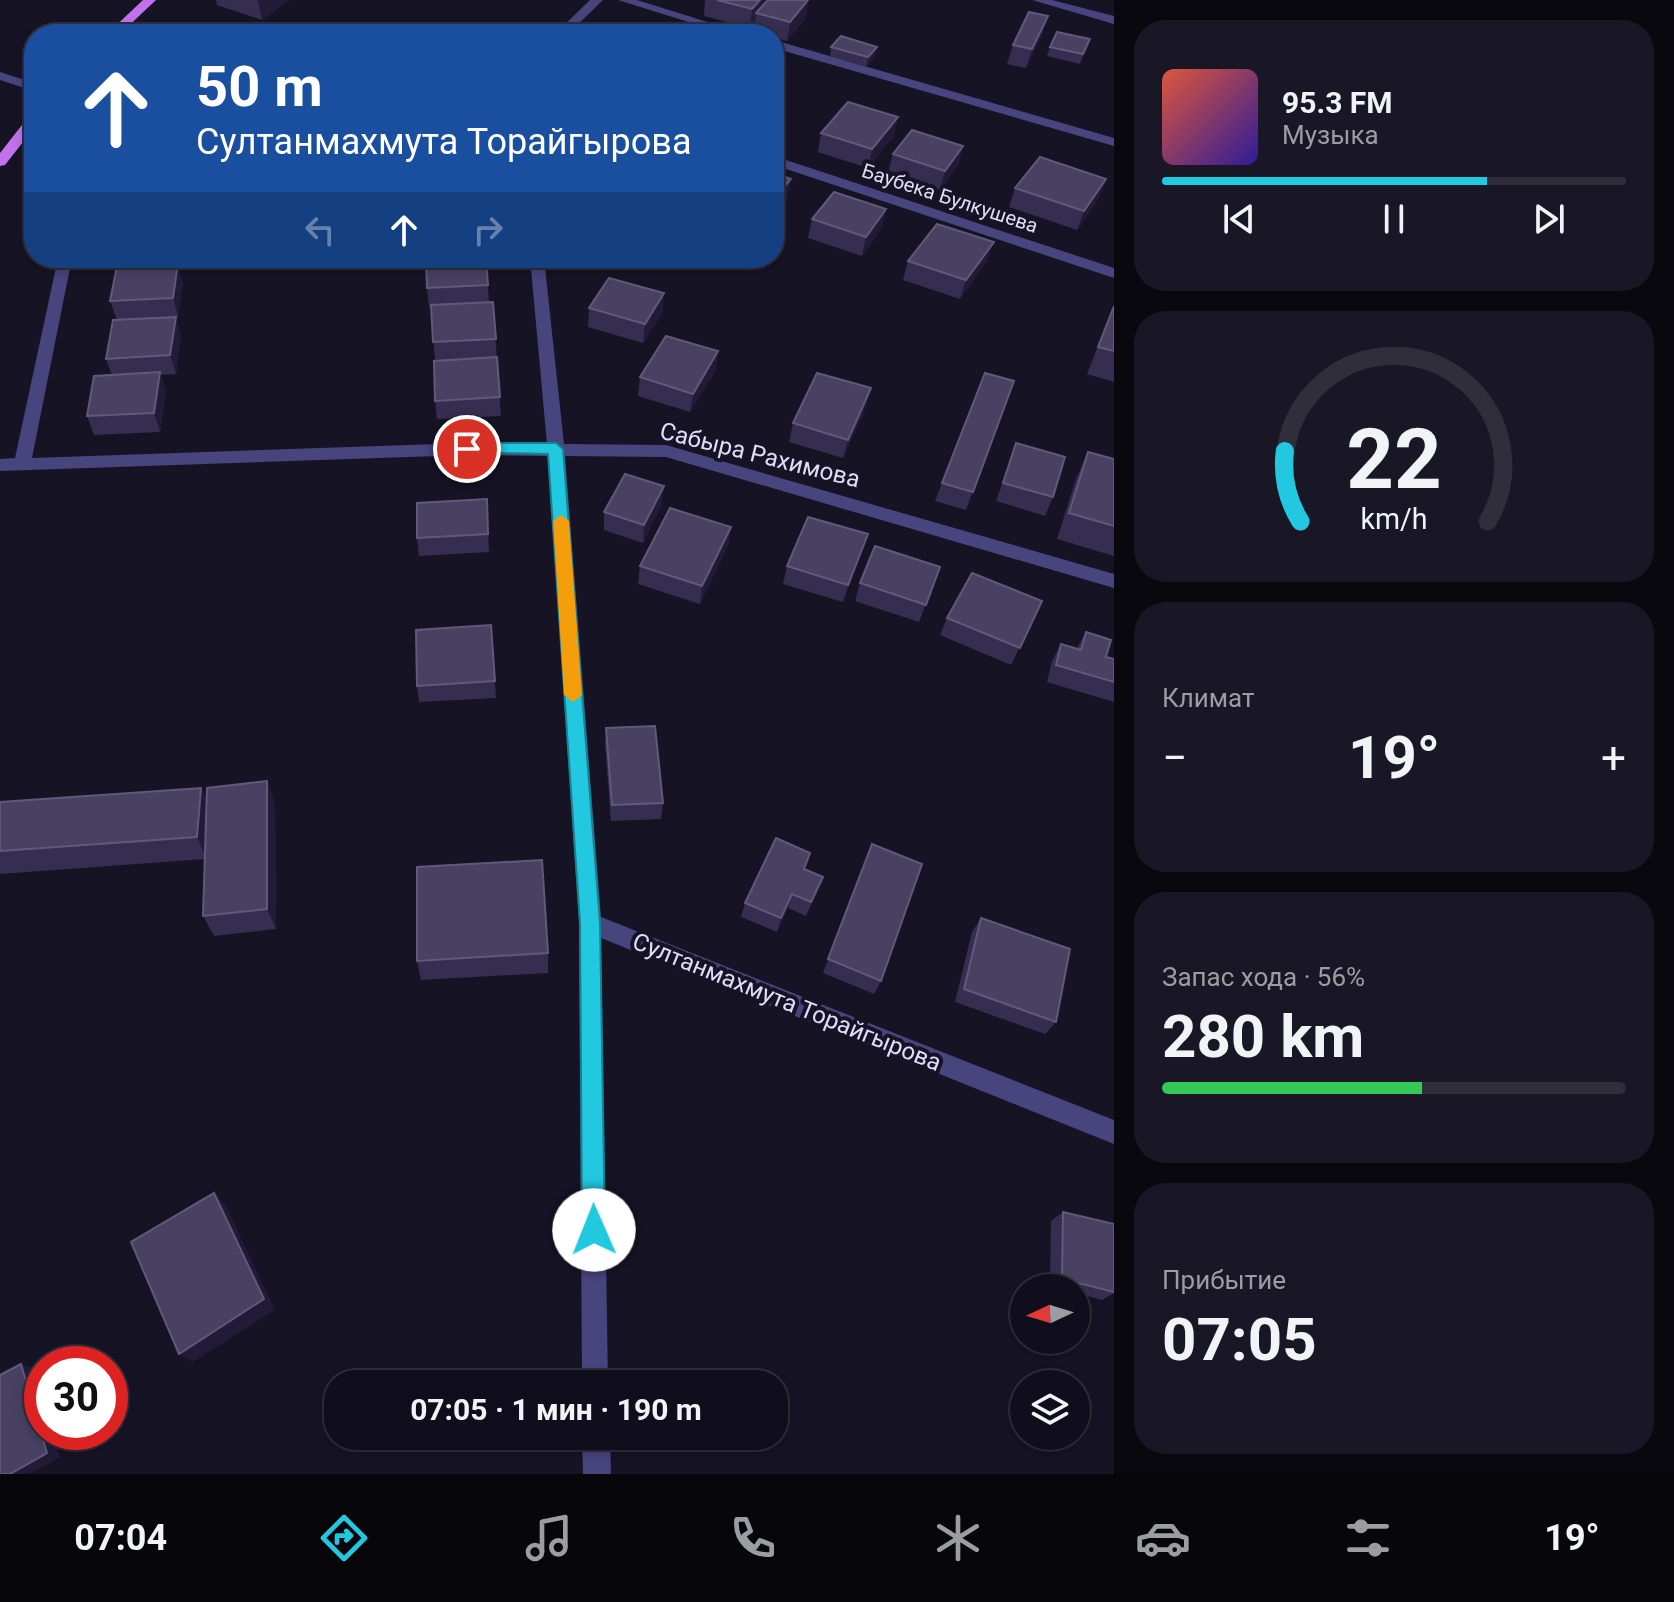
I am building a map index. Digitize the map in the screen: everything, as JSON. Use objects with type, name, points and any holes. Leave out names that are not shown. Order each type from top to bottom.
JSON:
[{"type":"main road","points":[[124,24],[150,0]]},
{"type":"main road","points":[[0,162],[24,132]]},
{"type":"street","points":[[572,24],[597,0]]},
{"type":"street","points":[[624,0],[706,24]]},
{"type":"street","points":[[1038,0],[1114,20]]},
{"type":"street","points":[[784,47],[1114,142]]},
{"type":"street","points":[[0,77],[24,84]]},
{"type":"street","name":"Баубека Булкушева","points":[[784,163],[1114,273]]},
{"type":"street","points":[[22,464],[63,268]]},
{"type":"street","points":[[538,268],[556,449],[590,923],[595,1370]]},
{"type":"street","name":"Сабыра Рахимова","points":[[0,465],[467,449],[666,451],[1114,581]]},
{"type":"street","name":"Султанмахмута Торайгырова","points":[[590,923],[1114,1132]]},
{"type":"street","points":[[596,1450],[597,1474]]},
{"type":"building","points":[[717,0],[760,0],[752,9]]},
{"type":"building","points":[[768,0],[808,0],[790,22],[756,13]]},
{"type":"building","points":[[1029,12],[1048,16],[1032,49],[1013,45]]},
{"type":"building","points":[[1057,32],[1090,39],[1083,54],[1050,47]]},
{"type":"building","points":[[841,36],[877,47],[868,57],[831,47]]},
{"type":"building","points":[[848,102],[898,117],[872,149],[821,133]]},
{"type":"building","points":[[912,130],[963,146],[945,171],[893,154]]},
{"type":"building","points":[[1040,157],[1106,179],[1084,211],[1015,188]]},
{"type":"building","points":[[834,192],[886,209],[866,237],[812,219]]},
{"type":"building","points":[[937,224],[994,242],[966,280],[908,261]]},
{"type":"building","points":[[117,268],[177,268],[173,298],[110,301]]},
{"type":"building","points":[[426,268],[487,268],[488,285],[427,288]]},
{"type":"building","points":[[609,278],[664,293],[645,324],[589,308]]},
{"type":"building","points":[[493,302],[496,339],[433,342],[431,305]]},
{"type":"building","points":[[1114,306],[1114,351],[1098,347]]},
{"type":"building","points":[[176,317],[170,355],[106,359],[113,320]]},
{"type":"building","points":[[666,336],[718,351],[693,394],[640,377]]},
{"type":"building","points":[[497,357],[500,397],[435,401],[434,361]]},
{"type":"building","points":[[160,372],[154,413],[87,416],[94,376]]},
{"type":"building","points":[[817,373],[871,388],[848,440],[793,423]]},
{"type":"building","points":[[985,373],[1014,381],[973,492],[942,483]]},
{"type":"building","points":[[1016,443],[1065,457],[1053,497],[1003,483]]},
{"type":"building","points":[[1088,452],[1114,459],[1114,526],[1069,513]]},
{"type":"building","points":[[625,474],[664,486],[644,525],[604,512]]},
{"type":"building","points":[[487,499],[488,534],[417,538],[417,503]]},
{"type":"building","points":[[670,508],[731,527],[702,586],[640,566]]},
{"type":"building","points":[[808,517],[868,534],[848,585],[787,566]]},
{"type":"building","points":[[875,546],[940,567],[926,605],[860,583]]},
{"type":"building","points":[[972,573],[1042,601],[1020,648],[947,618]]},
{"type":"building","points":[[491,625],[495,681],[417,686],[416,630]]},
{"type":"building","points":[[1086,632],[1111,640],[1106,657],[1114,659],[1114,682],[1056,665],[1061,644],[1081,650]]},
{"type":"building","points":[[655,726],[663,803],[612,805],[606,728]]},
{"type":"building","points":[[267,781],[267,909],[203,916],[207,788]]},
{"type":"building","points":[[201,788],[197,837],[0,851],[0,802]]},
{"type":"building","points":[[776,838],[810,853],[804,869],[823,877],[811,902],[792,894],[781,918],[745,903]]},
{"type":"building","points":[[872,844],[922,864],[881,981],[828,959]]},
{"type":"building","points":[[542,860],[548,953],[417,961],[417,867]]},
{"type":"building","points":[[981,918],[1070,949],[1056,1022],[964,989]]},
{"type":"building","points":[[214,1193],[264,1299],[179,1354],[131,1242]]},
{"type":"building","points":[[1063,1212],[1114,1224],[1114,1292],[1090,1286],[1090,1274],[1062,1274]]},
{"type":"building","points":[[21,1364],[24,1374],[24,1450],[46,1450],[47,1453],[10,1474],[0,1474],[0,1375]]},
{"type":"slow traffic","points":[[561,521],[573,695]]},
{"type":"route","points":[[467,449],[556,449],[590,923],[594,1230]]}]
